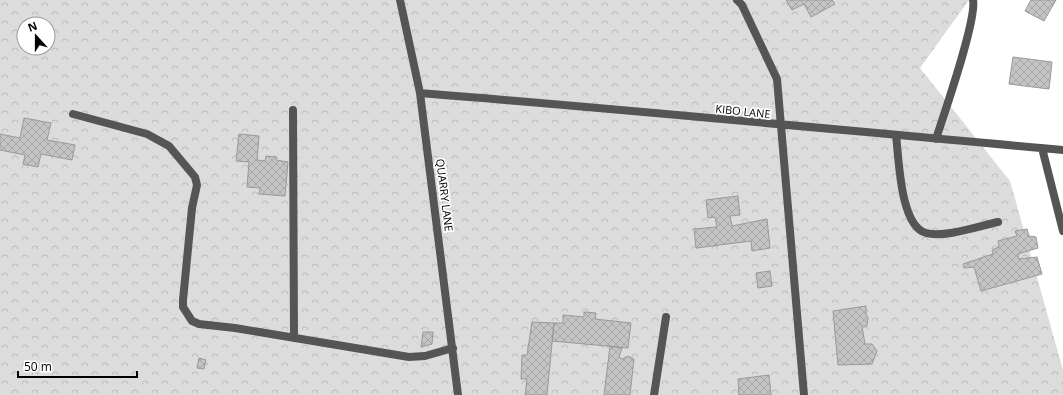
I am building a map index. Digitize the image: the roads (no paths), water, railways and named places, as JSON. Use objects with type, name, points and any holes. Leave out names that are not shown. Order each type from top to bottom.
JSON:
[{"type":"street","name":"QUARRY LANE","points":[[400,0],[420,93],[458,395]]},
{"type":"street","points":[[737,0],[742,5],[777,79],[804,395]]},
{"type":"street","points":[[936,139],[970,26],[974,5],[972,0]]},
{"type":"street","name":"KIBO LANE","points":[[420,93],[602,107],[896,136],[1063,150]]},
{"type":"street","points":[[293,110],[294,338]]},
{"type":"street","points":[[73,114],[148,134],[169,146],[195,177],[197,185],[192,208],[183,300],[183,307],[192,321],[199,324],[409,357],[425,356],[453,348]]},
{"type":"street","points":[[896,136],[904,202],[910,218],[917,229],[927,233],[944,233],[998,222]]},
{"type":"street","points":[[1042,148],[1063,231]]},
{"type":"street","points":[[654,395],[666,317]]}]
